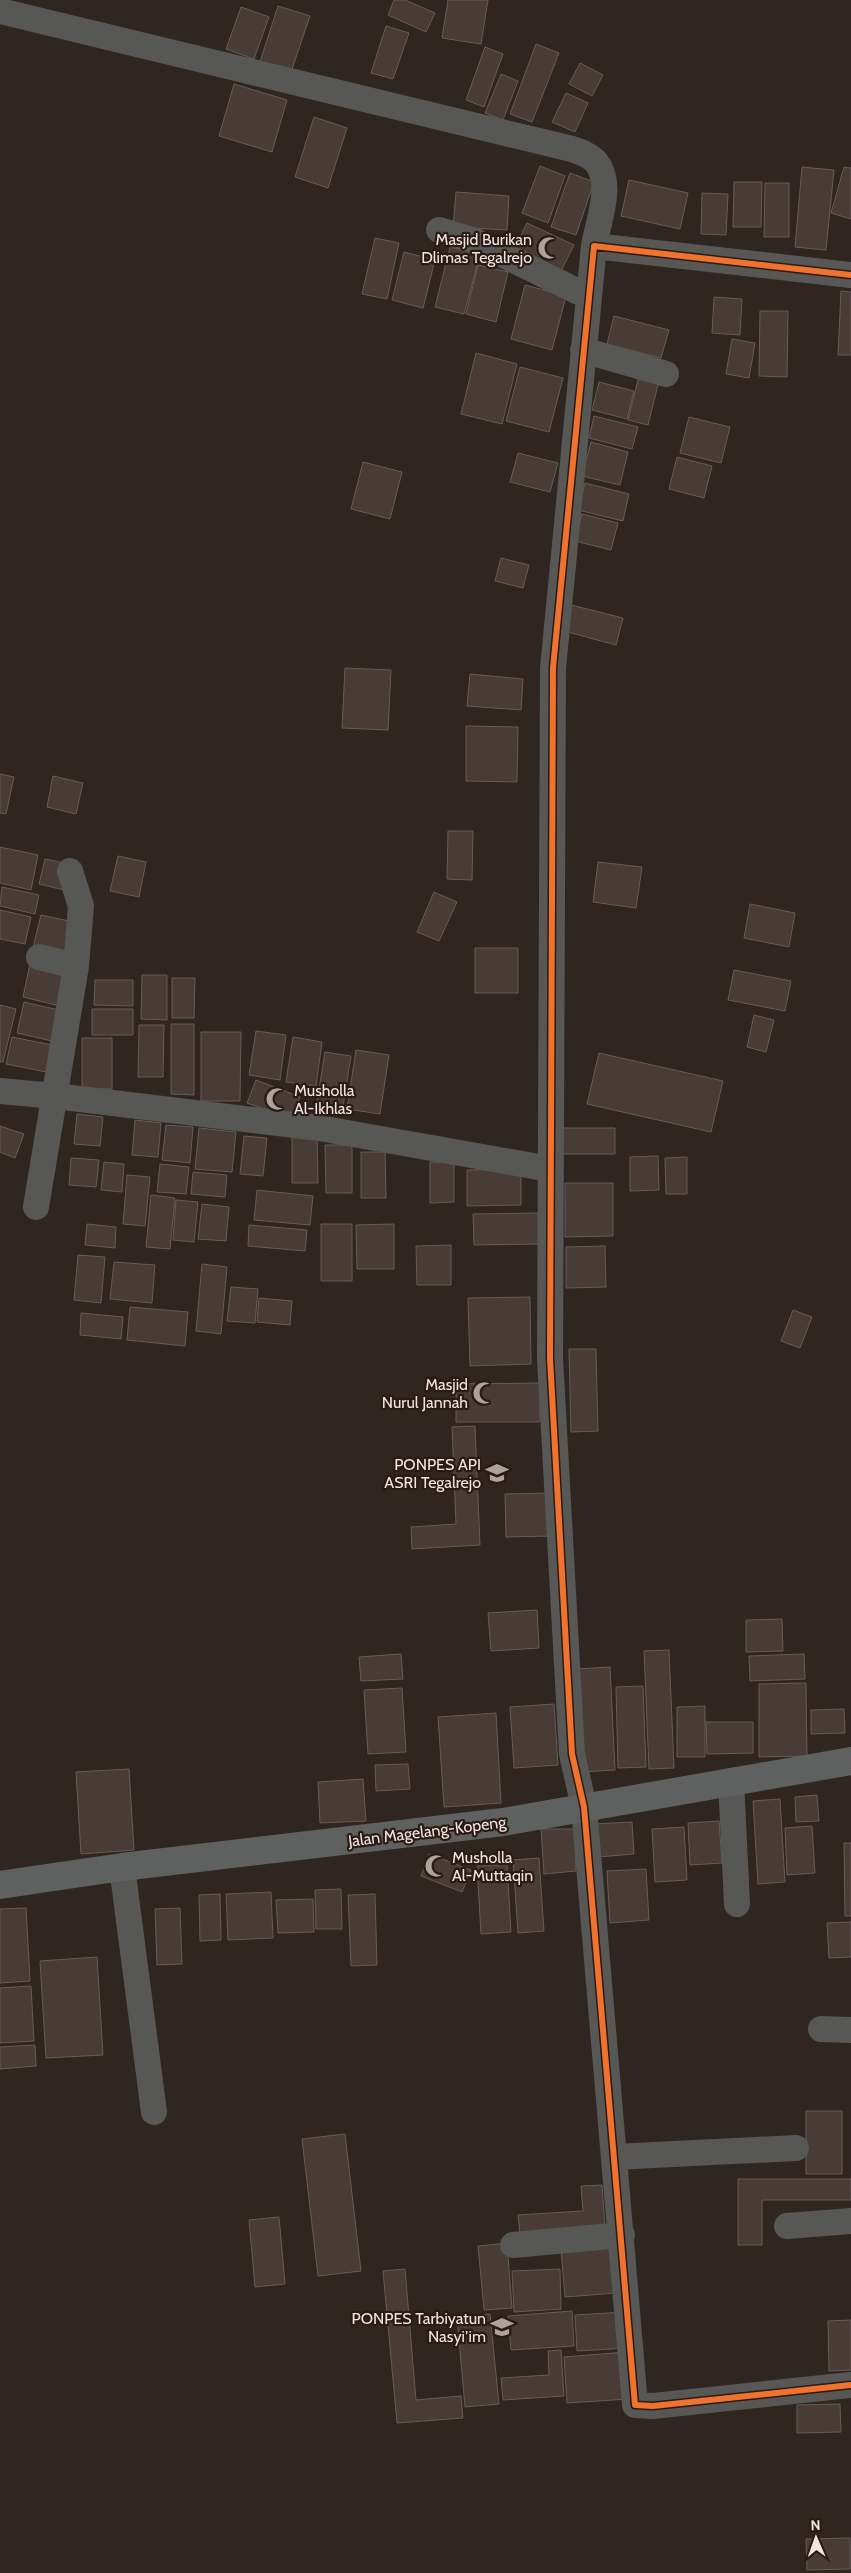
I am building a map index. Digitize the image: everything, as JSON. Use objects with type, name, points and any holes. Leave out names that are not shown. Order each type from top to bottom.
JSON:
[{"type":"main road","name":"Jalan Magelang-Kopeng","points":[[0,1885],[122,1867],[504,1822],[851,1761]]},
{"type":"street","points":[[0,11],[572,149],[596,161],[605,182],[594,246],[553,668],[550,1368],[572,1754],[584,1808],[622,2235],[635,2405],[653,2406],[851,2385]]},
{"type":"street","points":[[439,230],[475,241],[589,297]]},
{"type":"street","points":[[594,246],[851,276]]},
{"type":"street","points":[[584,350],[666,374]]},
{"type":"street","points":[[36,1207],[76,966],[81,906],[70,871]]},
{"type":"street","points":[[39,957],[76,966]]},
{"type":"street","points":[[0,1091],[319,1128],[550,1169]]},
{"type":"street","points":[[731,1781],[736,1904]]},
{"type":"street","points":[[122,1867],[154,2112]]},
{"type":"street","points":[[821,2029],[851,2030]]},
{"type":"street","points":[[614,2157],[796,2148]]},
{"type":"street","points":[[787,2226],[851,2221]]},
{"type":"street","points":[[513,2245],[622,2235]]},
{"type":"building","points":[[394,0],[405,0],[435,13],[426,32],[388,15]]},
{"type":"building","points":[[448,0],[488,0],[481,44],[442,38]]},
{"type":"building","points":[[278,6],[310,16],[290,75],[259,65]]},
{"type":"building","points":[[241,7],[269,17],[254,59],[226,49]]},
{"type":"building","points":[[386,26],[409,33],[393,79],[371,73]]},
{"type":"building","points":[[536,44],[559,53],[532,122],[510,114]]},
{"type":"building","points":[[485,47],[503,54],[484,107],[466,100]]},
{"type":"building","points":[[580,63],[603,75],[592,96],[569,84]]},
{"type":"building","points":[[501,74],[518,81],[503,120],[485,113]]},
{"type":"building","points":[[234,84],[287,100],[272,152],[219,136]]},
{"type":"building","points":[[566,93],[588,103],[575,132],[552,122]]},
{"type":"building","points":[[314,117],[347,128],[328,188],[295,177]]},
{"type":"building","points":[[540,166],[565,176],[548,223],[522,213]]},
{"type":"building","points":[[802,167],[834,170],[826,250],[795,247]]},
{"type":"building","points":[[844,167],[851,168],[851,219],[831,213]]},
{"type":"building","points":[[570,173],[594,182],[576,235],[551,227]]},
{"type":"building","points":[[629,180],[688,193],[680,229],[621,216]]},
{"type":"building","points":[[734,182],[762,182],[761,227],[733,227]]},
{"type":"building","points":[[765,183],[789,183],[789,237],[764,237]]},
{"type":"building","points":[[456,192],[509,196],[507,230],[453,227]]},
{"type":"building","points":[[702,193],[728,194],[726,235],[701,234]]},
{"type":"building","points":[[527,223],[574,245],[560,273],[513,251]]},
{"type":"building","points":[[375,238],[399,243],[387,299],[362,294]]},
{"type":"building","points":[[450,247],[480,255],[464,314],[435,307]]},
{"type":"building","points":[[404,252],[435,260],[423,308],[392,300]]},
{"type":"building","points":[[478,265],[508,272],[496,322],[466,314]]},
{"type":"building","points":[[525,285],[566,296],[552,350],[511,339]]},
{"type":"building","points":[[841,291],[851,292],[851,355],[838,355]]},
{"type":"building","points":[[714,297],[742,299],[740,335],[712,333]]},
{"type":"building","points":[[760,311],[788,311],[787,377],[759,376]]},
{"type":"building","points":[[614,316],[669,330],[661,358],[607,344]]},
{"type":"building","points":[[732,339],[755,343],[749,378],[726,374]]},
{"type":"building","points":[[476,353],[517,364],[502,424],[461,414]]},
{"type":"building","points":[[520,367],[563,378],[549,432],[506,421]]},
{"type":"building","points":[[639,376],[659,381],[648,425],[628,420]]},
{"type":"building","points":[[599,382],[634,391],[627,419],[592,410]]},
{"type":"building","points":[[594,416],[638,427],[632,449],[589,438]]},
{"type":"building","points":[[689,417],[730,427],[721,463],[680,453]]},
{"type":"building","points":[[591,442],[628,452],[620,485],[582,476]]},
{"type":"building","points":[[518,453],[558,463],[550,492],[510,482]]},
{"type":"building","points":[[677,457],[712,466],[704,498],[669,489]]},
{"type":"building","points":[[363,462],[402,472],[390,519],[351,509]]},
{"type":"building","points":[[585,483],[629,494],[623,521],[578,510]]},
{"type":"building","points":[[582,514],[618,523],[611,550],[575,541]]},
{"type":"building","points":[[501,558],[529,565],[523,588],[495,581]]},
{"type":"building","points":[[571,605],[623,618],[616,645],[564,631]]},
{"type":"building","points":[[345,668],[391,670],[388,730],[342,728]]},
{"type":"building","points":[[470,674],[523,679],[521,710],[467,706]]},
{"type":"building","points":[[466,726],[518,727],[517,782],[466,781]]},
{"type":"building","points":[[0,774],[14,777],[6,814],[0,813]]},
{"type":"building","points":[[53,776],[83,783],[76,814],[47,807]]},
{"type":"building","points":[[448,831],[473,831],[472,880],[447,879]]},
{"type":"building","points":[[0,847],[38,855],[31,890],[0,883]]},
{"type":"building","points":[[118,856],[146,862],[139,897],[110,891]]},
{"type":"building","points":[[45,859],[69,864],[64,890],[39,884]]},
{"type":"building","points":[[598,862],[642,867],[636,908],[593,902]]},
{"type":"building","points":[[2,887],[39,895],[35,914],[0,906]]},
{"type":"building","points":[[434,892],[457,902],[439,941],[417,932]]},
{"type":"building","points":[[750,904],[795,913],[789,947],[744,938]]},
{"type":"building","points":[[0,910],[31,917],[25,944],[0,939]]},
{"type":"building","points":[[41,915],[74,922],[67,954],[33,947]]},
{"type":"building","points":[[475,948],[518,948],[518,993],[475,993]]},
{"type":"building","points":[[30,964],[67,972],[60,1006],[23,997]]},
{"type":"building","points":[[734,970],[791,981],[785,1011],[728,1000]]},
{"type":"building","points":[[142,975],[167,975],[167,1020],[141,1019]]},
{"type":"building","points":[[172,978],[195,978],[194,1018],[172,1018]]},
{"type":"building","points":[[95,980],[133,980],[133,1006],[94,1005]]},
{"type":"building","points":[[24,1002],[59,1010],[52,1041],[17,1033]]},
{"type":"building","points":[[0,1005],[16,1009],[3,1062],[0,1062]]},
{"type":"building","points":[[92,1009],[133,1009],[133,1035],[92,1035]]},
{"type":"building","points":[[754,1015],[774,1020],[766,1052],[747,1047]]},
{"type":"building","points":[[171,1024],[194,1024],[194,1095],[171,1094]]},
{"type":"building","points":[[139,1025],[164,1025],[163,1077],[138,1077]]},
{"type":"building","points":[[256,1031],[286,1035],[280,1080],[249,1075]]},
{"type":"building","points":[[201,1032],[241,1032],[240,1101],[201,1101]]},
{"type":"building","points":[[12,1037],[52,1045],[46,1072],[6,1064]]},
{"type":"building","points":[[293,1037],[322,1042],[316,1086],[286,1082]]},
{"type":"building","points":[[82,1038],[112,1038],[112,1089],[82,1089]]},
{"type":"building","points":[[356,1050],[389,1055],[380,1114],[347,1109]]},
{"type":"building","points":[[325,1052],[351,1056],[343,1106],[317,1102]]},
{"type":"building","points":[[599,1053],[723,1081],[711,1132],[587,1104]]},
{"type":"building","points":[[256,1080],[300,1097],[291,1119],[247,1103]]},
{"type":"building","points":[[77,1114],[103,1117],[100,1146],[74,1144]]},
{"type":"building","points":[[135,1120],[161,1123],[158,1157],[132,1155]]},
{"type":"building","points":[[166,1125],[193,1127],[190,1163],[162,1160]]},
{"type":"building","points":[[0,1126],[24,1134],[15,1158],[0,1152]]},
{"type":"building","points":[[199,1128],[236,1132],[232,1172],[195,1169]]},
{"type":"building","points":[[562,1128],[615,1128],[615,1154],[562,1154]]},
{"type":"building","points":[[292,1135],[317,1135],[318,1183],[292,1183]]},
{"type":"building","points":[[244,1136],[267,1138],[263,1176],[240,1174]]},
{"type":"building","points":[[325,1145],[352,1145],[352,1193],[326,1193]]},
{"type":"building","points":[[361,1152],[385,1152],[386,1198],[361,1198]]},
{"type":"building","points":[[658,1156],[659,1190],[630,1191],[630,1157]]},
{"type":"building","points":[[687,1157],[687,1194],[666,1194],[665,1158]]},
{"type":"building","points":[[71,1158],[99,1160],[96,1187],[69,1185]]},
{"type":"building","points":[[104,1162],[124,1164],[122,1192],[101,1190]]},
{"type":"building","points":[[430,1162],[454,1162],[454,1202],[430,1203]]},
{"type":"building","points":[[160,1164],[189,1167],[186,1194],[157,1192]]},
{"type":"building","points":[[521,1169],[521,1205],[467,1206],[467,1170]]},
{"type":"building","points":[[193,1172],[227,1175],[225,1197],[191,1194]]},
{"type":"building","points":[[127,1175],[150,1177],[145,1226],[123,1224]]},
{"type":"building","points":[[565,1183],[613,1183],[613,1236],[565,1237]]},
{"type":"building","points":[[257,1190],[313,1196],[310,1225],[254,1220]]},
{"type":"building","points":[[151,1195],[175,1198],[170,1249],[146,1247]]},
{"type":"building","points":[[176,1200],[198,1202],[194,1242],[173,1240]]},
{"type":"building","points":[[202,1204],[229,1207],[226,1241],[198,1239]]},
{"type":"building","points":[[538,1213],[539,1244],[474,1245],[473,1214]]},
{"type":"building","points":[[87,1224],[116,1227],[115,1248],[85,1245]]},
{"type":"building","points":[[321,1224],[352,1224],[352,1281],[321,1281]]},
{"type":"building","points":[[394,1224],[394,1269],[357,1269],[356,1225]]},
{"type":"building","points":[[249,1225],[307,1230],[305,1251],[248,1246]]},
{"type":"building","points":[[451,1245],[451,1285],[417,1285],[416,1246]]},
{"type":"building","points":[[605,1246],[606,1287],[566,1288],[566,1247]]},
{"type":"building","points":[[78,1255],[105,1257],[101,1303],[74,1300]]},
{"type":"building","points":[[114,1262],[155,1265],[152,1303],[110,1299]]},
{"type":"building","points":[[202,1264],[227,1267],[221,1334],[196,1331]]},
{"type":"building","points":[[231,1287],[258,1289],[255,1323],[227,1321]]},
{"type":"building","points":[[530,1297],[531,1364],[470,1366],[468,1298]]},
{"type":"building","points":[[259,1298],[292,1301],[290,1325],[257,1322]]},
{"type":"building","points":[[130,1307],[188,1312],[185,1346],[127,1340]]},
{"type":"building","points":[[793,1310],[812,1317],[800,1348],[781,1341]]},
{"type":"building","points":[[81,1313],[123,1317],[121,1339],[80,1335]]},
{"type":"building","points":[[569,1349],[596,1349],[598,1431],[571,1432]]},
{"type":"building","points":[[540,1383],[540,1422],[456,1422],[456,1384]]},
{"type":"building","points":[[475,1426],[480,1545],[412,1549],[411,1527],[456,1524],[452,1427]]},
{"type":"building","points":[[551,1493],[552,1536],[506,1537],[505,1494]]},
{"type":"building","points":[[537,1610],[539,1648],[491,1651],[488,1613]]},
{"type":"building","points":[[782,1619],[783,1651],[746,1652],[746,1620]]},
{"type":"building","points":[[669,1650],[674,1768],[649,1769],[644,1651]]},
{"type":"building","points":[[401,1654],[403,1679],[361,1681],[359,1657]]},
{"type":"building","points":[[804,1654],[805,1679],[750,1681],[749,1656]]},
{"type":"building","points":[[610,1667],[615,1770],[582,1772],[577,1669]]},
{"type":"building","points":[[806,1683],[807,1756],[759,1757],[759,1684]]},
{"type":"building","points":[[643,1686],[646,1767],[618,1768],[616,1687]]},
{"type":"building","points":[[402,1688],[406,1752],[368,1754],[364,1690]]},
{"type":"building","points":[[554,1704],[558,1765],[514,1768],[510,1707]]},
{"type":"building","points":[[705,1706],[705,1757],[677,1757],[677,1707]]},
{"type":"building","points":[[844,1709],[845,1733],[811,1734],[811,1710]]},
{"type":"building","points":[[496,1713],[501,1803],[444,1807],[438,1717]]},
{"type":"building","points":[[706,1722],[753,1722],[753,1753],[707,1754]]},
{"type":"building","points":[[408,1764],[410,1789],[376,1791],[375,1765]]},
{"type":"building","points":[[129,1769],[134,1850],[81,1854],[76,1772]]},
{"type":"building","points":[[363,1779],[366,1821],[320,1823],[318,1782]]},
{"type":"building","points":[[817,1795],[819,1821],[796,1822],[795,1797]]},
{"type":"building","points":[[780,1799],[785,1882],[758,1884],[753,1801]]},
{"type":"building","points":[[719,1821],[722,1863],[690,1865],[688,1823]]},
{"type":"building","points":[[632,1822],[634,1854],[598,1857],[595,1824]]},
{"type":"building","points":[[812,1826],[815,1873],[787,1875],[785,1828]]},
{"type":"building","points":[[684,1827],[687,1880],[655,1882],[652,1829]]},
{"type":"building","points":[[541,1829],[575,1829],[576,1871],[544,1874]]},
{"type":"building","points":[[844,1843],[851,1843],[851,1916],[845,1916]]},
{"type":"building","points":[[429,1854],[471,1870],[462,1892],[421,1876]]},
{"type":"building","points":[[539,1858],[544,1931],[518,1933],[513,1860]]},
{"type":"building","points":[[507,1865],[511,1932],[481,1934],[477,1866]]},
{"type":"building","points":[[646,1869],[649,1920],[610,1923],[607,1871]]},
{"type":"building","points":[[341,1889],[342,1929],[316,1929],[315,1890]]},
{"type":"building","points":[[271,1892],[273,1938],[228,1940],[226,1894]]},
{"type":"building","points":[[220,1894],[221,1940],[200,1941],[199,1895]]},
{"type":"building","points":[[375,1894],[377,1965],[351,1966],[348,1895]]},
{"type":"building","points":[[313,1899],[314,1932],[278,1933],[276,1900]]},
{"type":"building","points":[[26,1908],[30,1981],[0,1983],[0,1909]]},
{"type":"building","points":[[180,1908],[182,1964],[157,1965],[155,1909]]},
{"type":"building","points":[[851,1922],[851,1957],[829,1958],[827,1923]]},
{"type":"building","points":[[97,1957],[103,2055],[46,2058],[40,1961]]},
{"type":"building","points":[[31,1986],[34,2041],[0,2043],[0,1988]]},
{"type":"building","points":[[35,2045],[36,2066],[0,2069],[0,2047]]},
{"type":"building","points":[[806,2111],[842,2111],[842,2174],[806,2174]]},
{"type":"building","points":[[345,2134],[361,2271],[318,2276],[302,2139]]},
{"type":"building","points":[[738,2179],[851,2179],[851,2200],[762,2200],[762,2245],[738,2245]]},
{"type":"building","points":[[602,2185],[605,2229],[520,2235],[518,2215],[583,2211],[581,2186]]},
{"type":"building","points":[[279,2217],[285,2284],[255,2287],[249,2220]]},
{"type":"building","points":[[507,2243],[512,2308],[484,2310],[478,2246]]},
{"type":"building","points":[[612,2246],[616,2293],[565,2297],[561,2250]]},
{"type":"building","points":[[405,2269],[416,2400],[461,2396],[463,2418],[397,2423],[383,2271]]},
{"type":"building","points":[[560,2269],[561,2309],[514,2312],[512,2271]]},
{"type":"building","points":[[572,2311],[574,2346],[511,2350],[508,2316]]},
{"type":"building","points":[[624,2312],[627,2348],[577,2351],[575,2315]]},
{"type":"building","points":[[490,2314],[499,2404],[465,2407],[457,2317]]},
{"type":"building","points":[[851,2320],[851,2370],[829,2371],[828,2321]]},
{"type":"building","points":[[561,2350],[564,2396],[503,2400],[501,2378],[549,2375],[548,2351]]},
{"type":"building","points":[[626,2352],[629,2399],[567,2403],[564,2357]]},
{"type":"building","points":[[840,2404],[841,2432],[797,2433],[797,2405]]},
{"type":"building","points":[[850,2538],[850,2569],[807,2570],[806,2539]]},
{"type":"cycle path","points":[[851,275],[594,246],[553,668],[550,1358],[572,1754],[584,1807],[635,2405],[653,2406],[851,2385]]},
{"type":"place","name":"Masjid Burikan Dlimas Tegalrejo","points":[[549,248]]},
{"type":"place","name":"Musholla Al-Ikhlas","points":[[277,1099]]},
{"type":"place","name":"Masjid Nurul Jannah","points":[[484,1393]]},
{"type":"place","name":"PONPES API ASRI Tegalrejo","points":[[497,1473]]},
{"type":"place","name":"Musholla Al-Muttaqin","points":[[436,1866]]},
{"type":"place","name":"PONPES Tarbiyatun Nasyi'im","points":[[502,2327]]}]
